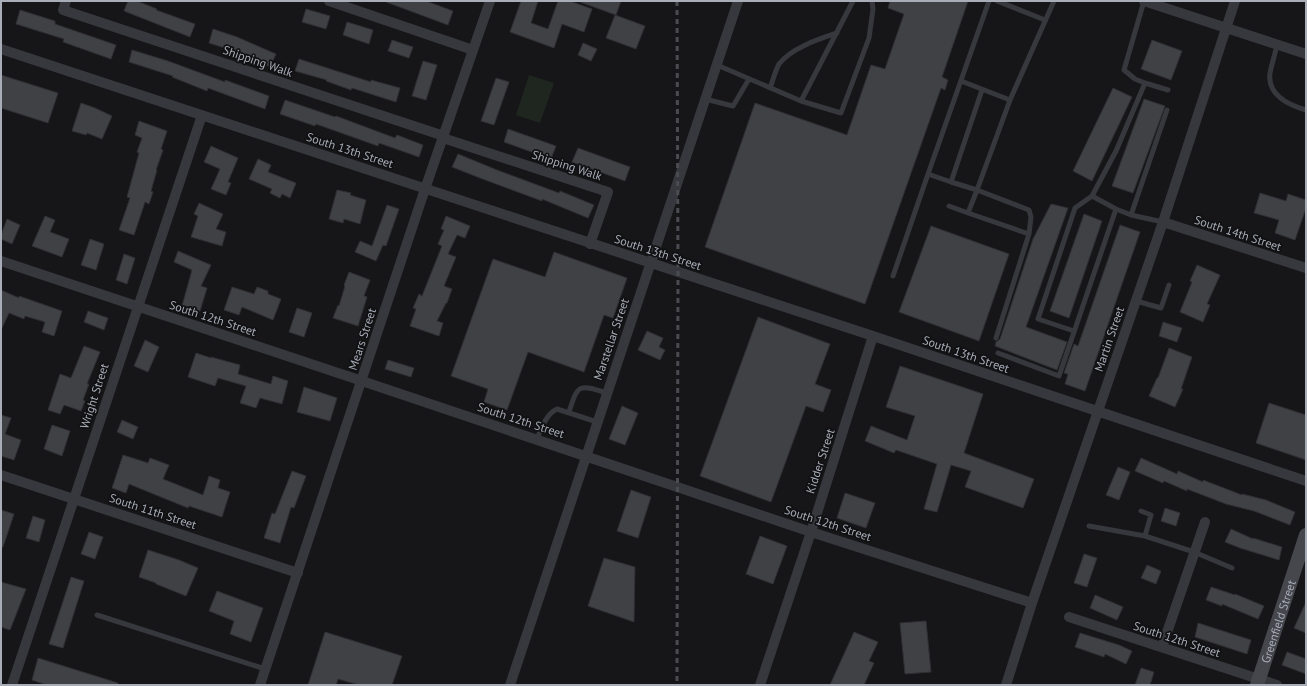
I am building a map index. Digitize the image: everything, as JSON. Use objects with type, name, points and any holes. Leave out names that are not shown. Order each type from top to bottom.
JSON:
[{"type":"main road","name":"Greenfield Street","points":[[1258,682],[1306,535]]},
{"type":"street","points":[[329,1],[473,50]]},
{"type":"street","name":"Mears Street","points":[[260,685],[490,1]]},
{"type":"street","name":"Marstellar Street","points":[[510,685],[598,422],[606,393],[738,1]]},
{"type":"street","points":[[1144,1],[1306,54]]},
{"type":"street","name":"Martin Street","points":[[1006,685],[1032,603],[1163,222],[1235,1]]},
{"type":"street","name":"Shipping Walk","points":[[65,5],[444,137],[608,192],[590,244]]},
{"type":"street","name":"South 13th Street","points":[[1,49],[873,336],[1306,481]]},
{"type":"street","name":"Wright Street","points":[[12,685],[202,115]]},
{"type":"street","name":"South 14th Street","points":[[1163,222],[1306,268]]},
{"type":"street","name":"South 12th Street","points":[[1,261],[811,532],[1032,603]]},
{"type":"street","name":"Kidder Street","points":[[760,685],[811,532],[873,336]]},
{"type":"street","name":"South 11th Street","points":[[1,475],[298,573]]},
{"type":"street","points":[[1162,647],[1205,522]]},
{"type":"street","name":"South 12th Street","points":[[1070,617],[1162,647],[1258,682],[1277,685]]},
{"type":"lane","points":[[801,101],[853,1]]},
{"type":"lane","points":[[717,65],[801,101],[841,113],[870,38],[874,9],[872,1]]},
{"type":"lane","points":[[893,276],[989,1]]},
{"type":"lane","points":[[997,1],[1045,20]]},
{"type":"lane","points":[[968,213],[1010,100],[1054,1]]},
{"type":"lane","points":[[1144,1],[1124,70],[1135,79],[1168,90]]},
{"type":"lane","points":[[770,88],[779,64],[788,56],[816,40],[837,32]]},
{"type":"lane","points":[[1277,45],[1270,74],[1272,86],[1281,100],[1306,110]]},
{"type":"lane","points":[[705,99],[733,106],[749,79]]},
{"type":"lane","points":[[961,81],[1010,100]]},
{"type":"lane","points":[[1074,331],[1038,319],[1075,208],[1092,196],[1116,151],[1145,82]]},
{"type":"lane","points":[[951,182],[982,90]]},
{"type":"lane","points":[[1131,215],[1167,110]]},
{"type":"lane","points":[[928,174],[977,190],[1029,210],[1031,217],[1029,234],[996,338]]},
{"type":"lane","points":[[1092,196],[1131,215],[1163,222]]},
{"type":"lane","points":[[949,206],[1029,234]]},
{"type":"lane","points":[[998,353],[1059,376],[1116,209]]},
{"type":"lane","points":[[1136,301],[1161,308],[1169,284]]},
{"type":"lane","points":[[569,412],[576,392],[579,388],[588,387],[606,393]]},
{"type":"lane","points":[[536,439],[543,424],[552,411],[557,409],[598,422]]},
{"type":"lane","points":[[1142,511],[1151,515],[1145,536]]},
{"type":"lane","points":[[1089,526],[1145,536],[1194,552],[1232,568]]},
{"type":"lane","points":[[97,615],[265,669]]},
{"type":"shaded area","points":[[529,75],[554,83],[540,123],[516,115]]},
{"type":"building","points":[[128,1],[137,1],[157,9],[156,10],[195,24],[190,37],[124,11]]},
{"type":"building","points":[[386,1],[426,1],[453,11],[448,25]]},
{"type":"building","points":[[521,1],[538,1],[531,23],[548,29],[558,1],[570,1],[592,9],[584,32],[562,24],[554,48],[510,32]]},
{"type":"building","points":[[580,1],[621,1],[616,15]]},
{"type":"building","points":[[890,1],[968,1],[942,77],[948,80],[945,90],[941,88],[865,304],[705,247],[755,103],[847,135],[871,65],[885,69],[904,14],[888,8]]},
{"type":"building","points":[[306,9],[330,16],[326,29],[302,22]]},
{"type":"building","points":[[20,10],[55,21],[55,24],[116,45],[111,59],[63,42],[64,39],[16,24]]},
{"type":"building","points":[[615,15],[645,26],[636,49],[606,38]]},
{"type":"building","points":[[347,22],[373,30],[369,44],[343,35]]},
{"type":"building","points":[[213,29],[237,37],[276,54],[270,67],[244,56],[244,54],[209,43]]},
{"type":"building","points":[[392,40],[413,47],[409,58],[388,51]]},
{"type":"building","points":[[1152,40],[1182,51],[1171,80],[1141,69]]},
{"type":"building","points":[[583,43],[597,49],[591,61],[578,55]]},
{"type":"building","points":[[132,50],[269,96],[265,109],[208,88],[207,91],[172,77],[173,76],[129,62]]},
{"type":"building","points":[[299,59],[371,82],[371,80],[400,88],[396,102],[352,88],[351,90],[326,81],[327,80],[295,71]]},
{"type":"building","points":[[423,61],[437,65],[426,100],[412,96]]},
{"type":"building","points":[[1,75],[58,93],[48,123],[1,108]]},
{"type":"building","points":[[496,78],[509,82],[494,125],[481,121]]},
{"type":"building","points":[[1113,88],[1132,97],[1092,181],[1073,171]]},
{"type":"building","points":[[1144,99],[1165,106],[1133,193],[1112,186]]},
{"type":"building","points":[[285,100],[335,117],[336,116],[395,138],[397,135],[423,145],[419,157],[379,143],[378,146],[316,124],[315,126],[280,114]]},
{"type":"building","points":[[81,103],[112,116],[102,139],[87,133],[86,135],[72,131]]},
{"type":"building","points":[[139,121],[167,131],[151,191],[153,192],[149,204],[145,202],[134,235],[119,230],[130,198],[127,197],[139,153],[137,152],[142,138],[135,135]]},
{"type":"building","points":[[508,129],[556,146],[551,159],[504,142]]},
{"type":"building","points":[[211,146],[238,158],[228,182],[231,183],[226,195],[211,189],[220,169],[204,162]]},
{"type":"building","points":[[578,148],[630,167],[625,181],[572,162]]},
{"type":"building","points":[[458,154],[497,170],[559,193],[560,191],[594,205],[588,218],[542,199],[542,201],[480,178],[452,167]]},
{"type":"building","points":[[258,159],[271,165],[268,172],[296,183],[290,198],[282,194],[280,198],[270,193],[272,189],[249,179]]},
{"type":"building","points":[[337,190],[351,193],[350,195],[366,200],[360,224],[344,219],[343,223],[329,219]]},
{"type":"building","points":[[1260,193],[1286,201],[1288,194],[1306,200],[1306,208],[1295,240],[1275,233],[1279,220],[1254,213]]},
{"type":"building","points":[[199,203],[223,214],[216,229],[226,232],[222,246],[191,237],[198,216],[194,214]]},
{"type":"building","points":[[1051,204],[1068,208],[1026,327],[1067,342],[1057,370],[995,346],[996,342],[1000,339],[1033,239]]},
{"type":"building","points":[[387,205],[399,209],[386,246],[383,245],[376,261],[355,252],[360,241],[372,246]]},
{"type":"building","points":[[1084,214],[1102,221],[1069,318],[1050,311]]},
{"type":"building","points":[[45,216],[55,220],[50,232],[69,239],[62,257],[32,246]]},
{"type":"building","points":[[446,216],[470,226],[465,238],[457,235],[448,254],[456,257],[444,286],[452,289],[447,303],[437,321],[443,323],[439,336],[410,326],[416,309],[413,308],[419,294],[422,296],[442,246],[438,244],[444,230],[441,229]]},
{"type":"building","points":[[7,219],[20,225],[12,244],[1,239]]},
{"type":"building","points":[[1120,225],[1140,232],[1085,391],[1065,384],[1068,374],[1064,373],[1074,344],[1078,346]]},
{"type":"building","points":[[931,226],[1009,254],[979,341],[899,312]]},
{"type":"building","points":[[90,239],[104,244],[96,270],[81,265]]},
{"type":"building","points":[[178,251],[211,265],[201,286],[207,288],[200,311],[182,306],[192,270],[174,262]]},
{"type":"building","points":[[554,252],[627,278],[613,318],[604,315],[584,372],[528,352],[507,410],[484,402],[488,389],[451,376],[493,259],[545,277]]},
{"type":"building","points":[[124,254],[135,258],[127,284],[116,280]]},
{"type":"building","points":[[1197,265],[1220,275],[1207,304],[1210,305],[1203,322],[1180,312]]},
{"type":"building","points":[[349,272],[370,280],[364,296],[367,297],[358,326],[333,318],[338,305],[339,306]]},
{"type":"building","points":[[232,287],[254,294],[257,287],[268,291],[268,294],[281,299],[273,320],[242,307],[239,315],[224,310]]},
{"type":"building","points":[[1,290],[19,298],[19,296],[62,311],[54,336],[42,332],[45,322],[25,316],[24,319],[9,313],[1,330]]},
{"type":"building","points":[[297,308],[312,313],[304,337],[289,332]]},
{"type":"building","points":[[88,311],[108,318],[104,330],[84,322]]},
{"type":"building","points":[[758,317],[830,344],[815,384],[831,390],[823,412],[806,406],[771,502],[700,476]]},
{"type":"building","points":[[1163,322],[1182,328],[1177,342],[1159,336]]},
{"type":"building","points":[[647,331],[663,338],[659,347],[665,350],[660,360],[638,350]]},
{"type":"building","points":[[145,340],[159,347],[148,372],[134,366]]},
{"type":"building","points":[[84,346],[100,352],[87,384],[89,384],[83,400],[85,401],[81,411],[64,405],[60,414],[48,410],[60,374],[71,378]]},
{"type":"building","points":[[1169,348],[1192,357],[1181,389],[1183,389],[1175,407],[1149,396],[1158,378]]},
{"type":"building","points":[[196,353],[240,365],[238,374],[271,384],[273,376],[288,381],[282,404],[260,398],[256,408],[240,403],[246,386],[218,378],[215,386],[188,377]]},
{"type":"building","points":[[388,360],[414,368],[411,377],[385,369]]},
{"type":"building","points":[[900,366],[983,394],[964,453],[1034,479],[1023,508],[965,487],[971,471],[951,465],[937,512],[924,509],[937,464],[896,450],[894,453],[865,441],[871,426],[907,440],[915,416],[886,407]]},
{"type":"building","points":[[304,387],[337,398],[330,421],[297,412]]},
{"type":"building","points":[[1269,403],[1306,415],[1306,460],[1256,443]]},
{"type":"building","points":[[622,406],[638,413],[625,445],[609,439]]},
{"type":"building","points":[[1,415],[11,418],[5,434],[21,440],[14,460],[1,456]]},
{"type":"building","points":[[122,420],[138,427],[133,439],[117,432]]},
{"type":"building","points":[[52,425],[70,431],[62,456],[44,449]]},
{"type":"building","points":[[123,455],[148,463],[150,458],[169,465],[163,479],[203,495],[209,476],[220,480],[218,488],[230,492],[222,517],[189,506],[188,508],[129,484],[126,493],[112,488]]},
{"type":"building","points":[[1141,458],[1177,474],[1178,471],[1203,482],[1203,480],[1242,495],[1266,500],[1295,512],[1290,525],[1254,511],[1226,504],[1187,489],[1187,491],[1164,481],[1163,483],[1135,471]]},
{"type":"building","points":[[1118,467],[1130,472],[1119,500],[1106,495]]},
{"type":"building","points":[[292,471],[306,476],[294,508],[291,507],[280,543],[264,538],[272,513],[275,514]]},
{"type":"building","points":[[631,490],[651,497],[638,538],[617,531]]},
{"type":"building","points":[[845,493],[875,503],[866,528],[837,518]]},
{"type":"building","points":[[1165,508],[1180,513],[1176,526],[1161,521]]},
{"type":"building","points":[[1,510],[14,514],[3,547],[1,547]]},
{"type":"building","points":[[33,516],[45,520],[39,542],[26,538]]},
{"type":"building","points":[[1231,529],[1253,539],[1282,547],[1279,560],[1225,542]]},
{"type":"building","points":[[89,532],[103,537],[95,559],[81,554]]},
{"type":"building","points":[[760,536],[787,546],[773,584],[746,574]]},
{"type":"building","points":[[148,550],[198,568],[186,596],[139,577]]},
{"type":"building","points":[[1084,554],[1097,558],[1087,587],[1074,583]]},
{"type":"building","points":[[604,558],[635,567],[634,622],[588,606]]},
{"type":"building","points":[[1147,565],[1161,571],[1156,584],[1141,578]]},
{"type":"building","points":[[71,577],[84,581],[63,648],[49,644]]},
{"type":"building","points":[[1,582],[26,589],[10,630],[1,627]]},
{"type":"building","points":[[1211,587],[1235,594],[1264,606],[1258,619],[1222,604],[1222,606],[1206,600]]},
{"type":"building","points":[[217,591],[263,608],[251,642],[230,634],[234,621],[209,611]]},
{"type":"building","points":[[1095,595],[1123,607],[1117,620],[1090,608]]},
{"type":"building","points":[[1306,602],[1306,633],[1294,628]]},
{"type":"building","points":[[926,621],[931,672],[905,674],[900,623]]},
{"type":"building","points":[[1198,623],[1251,640],[1247,654],[1195,637]]},
{"type":"building","points":[[325,632],[402,656],[392,685],[359,685],[338,679],[336,685],[308,685]]},
{"type":"building","points":[[854,632],[878,642],[869,661],[874,663],[864,685],[830,685]]},
{"type":"building","points":[[1080,633],[1119,645],[1132,651],[1126,664],[1105,654],[1104,657],[1075,647]]},
{"type":"building","points":[[1287,652],[1306,659],[1306,674],[1282,665]]},
{"type":"building","points":[[38,658],[118,683],[118,685],[47,685],[32,680]]},
{"type":"building","points":[[1141,668],[1154,672],[1150,685],[1135,685]]},
{"type":"railway","points":[[677,1],[677,685]]}]
